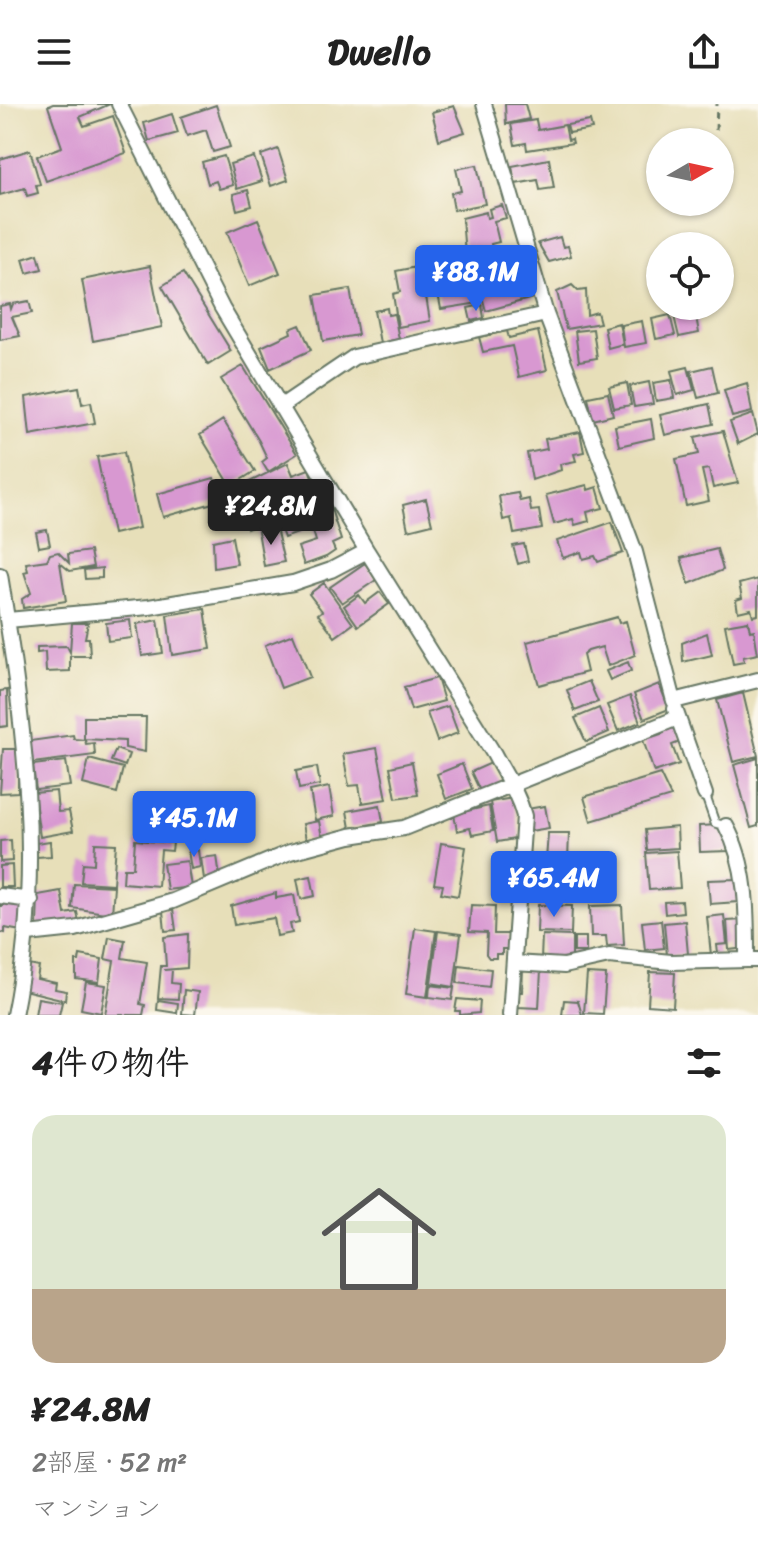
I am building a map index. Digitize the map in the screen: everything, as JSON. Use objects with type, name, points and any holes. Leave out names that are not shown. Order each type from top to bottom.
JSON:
[{"type":"street","points":[[119,104],[201,268],[280,407],[494,754],[510,786],[519,794],[524,816],[510,1015]]},
{"type":"street","points":[[484,104],[546,314],[635,552],[674,701],[675,719],[705,794]]},
{"type":"street","points":[[280,407],[354,357],[546,314]]},
{"type":"street","points":[[8,620],[149,607],[293,583],[331,570],[367,551]]},
{"type":"street","points":[[0,575],[28,763],[31,900],[14,1015]]},
{"type":"street","points":[[674,701],[758,680]]},
{"type":"street","points":[[28,934],[75,929],[173,901],[290,852],[350,836],[404,828],[675,719]]},
{"type":"street","points":[[514,963],[564,966],[609,956],[639,956],[671,962],[753,960],[744,881],[735,843],[726,826]]},
{"type":"street","points":[[0,896],[31,900]]},
{"type":"lane","points":[[705,794],[715,823],[726,826]]},
{"type":"path","points":[[716,128],[717,104]]},
{"type":"building","points":[[110,104],[80,117],[84,126],[113,116],[126,153],[46,181],[37,156],[62,147],[48,106]]},
{"type":"building","points":[[505,104],[525,104],[529,119],[506,124]]},
{"type":"building","points":[[216,105],[230,147],[213,152],[206,130],[187,136],[181,117]]},
{"type":"building","points":[[454,106],[465,132],[439,140],[432,112]]},
{"type":"building","points":[[172,114],[178,133],[149,141],[144,123]]},
{"type":"building","points":[[536,120],[538,130],[565,125],[568,140],[572,139],[573,143],[527,150],[526,143],[515,145],[511,124]]},
{"type":"building","points":[[590,121],[592,129],[569,133],[567,125]]},
{"type":"building","points":[[278,149],[288,180],[271,186],[261,155]]},
{"type":"building","points":[[30,150],[40,184],[36,185],[38,193],[27,196],[25,188],[0,195],[0,159]]},
{"type":"building","points":[[224,156],[233,185],[219,189],[216,181],[208,184],[202,162]]},
{"type":"building","points":[[254,157],[262,181],[237,189],[230,164]]},
{"type":"building","points":[[549,159],[554,188],[540,190],[538,180],[515,184],[512,166]]},
{"type":"building","points":[[477,165],[485,204],[454,210],[451,193],[461,191],[456,169]]},
{"type":"building","points":[[248,190],[252,206],[237,210],[233,194]]},
{"type":"building","points":[[502,205],[506,218],[494,221],[499,242],[491,244],[492,248],[465,254],[462,218],[486,212],[487,218],[491,217],[489,209]]},
{"type":"building","points":[[258,219],[280,273],[249,286],[227,232]]},
{"type":"building","points":[[560,237],[563,247],[568,246],[571,256],[549,262],[538,243]]},
{"type":"building","points":[[38,254],[42,269],[27,273],[23,259]]},
{"type":"building","points":[[150,266],[162,327],[93,341],[82,280]]},
{"type":"building","points":[[421,266],[430,321],[398,327],[393,294],[400,292],[396,271]]},
{"type":"building","points":[[473,266],[479,303],[441,309],[436,283],[457,279],[455,269]]},
{"type":"building","points":[[183,273],[231,351],[208,365],[162,286]]},
{"type":"building","points":[[527,277],[533,298],[486,311],[480,289]]},
{"type":"building","points":[[572,285],[578,291],[586,290],[587,315],[597,312],[600,323],[566,329],[557,292]]},
{"type":"building","points":[[350,289],[358,335],[323,341],[315,295]]},
{"type":"building","points":[[29,301],[32,313],[12,317],[20,336],[0,340],[0,306],[10,304],[11,309],[13,304]]},
{"type":"building","points":[[482,305],[484,318],[471,321],[468,308]]},
{"type":"building","points":[[387,308],[388,315],[394,314],[399,339],[380,343],[374,311]]},
{"type":"building","points":[[652,320],[671,320],[675,335],[656,339]]},
{"type":"building","points":[[675,320],[697,320],[699,333],[679,337]]},
{"type":"building","points":[[642,321],[646,343],[624,347],[621,325]]},
{"type":"building","points":[[619,323],[623,344],[608,348],[604,327]]},
{"type":"building","points":[[300,325],[311,350],[270,369],[261,347],[291,333],[290,329]]},
{"type":"building","points":[[593,329],[597,358],[579,361],[575,331]]},
{"type":"building","points":[[507,331],[509,338],[538,331],[547,370],[519,377],[512,346],[483,352],[479,337]]},
{"type":"building","points":[[243,366],[297,454],[268,472],[262,462],[267,458],[259,441],[221,379]]},
{"type":"building","points":[[712,366],[718,393],[698,398],[691,371]]},
{"type":"building","points":[[688,367],[694,390],[677,395],[671,371]]},
{"type":"building","points":[[671,380],[674,398],[656,401],[653,383]]},
{"type":"building","points":[[649,382],[653,404],[634,407],[630,386]]},
{"type":"building","points":[[627,383],[631,405],[614,408],[609,387]]},
{"type":"building","points":[[747,383],[752,412],[732,417],[724,390]]},
{"type":"building","points":[[79,387],[82,404],[91,402],[95,423],[30,435],[26,397]]},
{"type":"building","points":[[608,393],[613,415],[593,420],[588,397]]},
{"type":"building","points":[[709,404],[713,424],[665,435],[660,415]]},
{"type":"building","points":[[753,414],[758,434],[738,444],[730,422]]},
{"type":"building","points":[[651,419],[654,438],[619,446],[615,426]]},
{"type":"building","points":[[223,420],[255,471],[231,486],[200,435]]},
{"type":"building","points":[[723,431],[738,483],[713,488],[709,469],[702,470],[709,501],[686,506],[676,459],[699,454],[695,437]]},
{"type":"building","points":[[580,432],[584,452],[574,454],[576,461],[560,464],[561,470],[532,480],[527,453],[547,449],[545,439]]},
{"type":"building","points":[[124,452],[139,528],[113,534],[97,457]]},
{"type":"building","points":[[288,463],[293,475],[309,469],[315,485],[325,496],[328,504],[325,507],[330,506],[341,540],[332,544],[335,551],[304,565],[298,547],[316,541],[312,528],[284,538],[279,524],[284,522],[282,516],[247,529],[233,490]]},
{"type":"building","points":[[214,478],[220,501],[163,517],[157,494]]},
{"type":"building","points":[[587,485],[588,490],[597,487],[603,508],[587,512],[589,521],[575,525],[573,519],[554,524],[546,495]]},
{"type":"building","points":[[518,493],[520,501],[529,499],[531,511],[539,510],[542,529],[514,534],[511,518],[503,520],[499,496]]},
{"type":"building","points":[[426,499],[432,524],[408,530],[403,505]]},
{"type":"building","points":[[612,522],[623,553],[598,562],[595,556],[583,559],[581,552],[563,558],[557,541]]},
{"type":"building","points":[[276,528],[284,562],[264,566],[258,531]]},
{"type":"building","points":[[47,530],[50,545],[39,547],[36,532]]},
{"type":"building","points":[[232,537],[237,564],[214,568],[213,541]]},
{"type":"building","points":[[524,544],[528,561],[518,564],[513,546]]},
{"type":"building","points":[[717,549],[723,570],[689,584],[681,558]]},
{"type":"building","points":[[90,551],[93,567],[70,571],[60,563],[66,601],[23,608],[22,599],[31,593],[24,572],[28,571],[26,563],[47,560],[50,554],[58,552],[69,563],[68,554]]},
{"type":"building","points":[[365,563],[376,580],[342,603],[330,587]]},
{"type":"building","points":[[102,568],[102,578],[85,579],[84,570]]},
{"type":"building","points":[[758,579],[758,615],[753,616],[751,609],[738,612],[736,600],[742,598],[739,584]]},
{"type":"building","points":[[324,583],[353,624],[335,637],[318,614],[322,611],[309,594]]},
{"type":"building","points":[[380,592],[389,604],[358,626],[344,606],[359,595],[365,603]]},
{"type":"building","points":[[205,609],[211,649],[172,655],[167,615]]},
{"type":"building","points":[[617,617],[619,623],[626,621],[635,655],[608,666],[602,647],[588,651],[583,655],[587,672],[539,685],[527,642]]},
{"type":"building","points":[[130,620],[132,638],[108,641],[106,623]]},
{"type":"building","points":[[158,620],[163,653],[142,656],[137,624]]},
{"type":"building","points":[[748,621],[750,631],[754,630],[758,654],[743,657],[744,662],[733,664],[725,625]]},
{"type":"building","points":[[72,623],[88,623],[85,638],[89,638],[90,656],[70,656],[70,671],[46,672],[45,652],[37,653],[37,647],[67,646],[70,652]]},
{"type":"building","points":[[707,633],[712,655],[683,662],[682,643]]},
{"type":"building","points":[[293,634],[310,677],[281,688],[265,645]]},
{"type":"building","points":[[628,662],[631,671],[610,680],[606,671]]},
{"type":"building","points":[[437,678],[444,701],[411,710],[404,687]]},
{"type":"building","points":[[589,681],[598,702],[575,711],[567,690]]},
{"type":"building","points":[[659,684],[669,709],[644,719],[634,694]]},
{"type":"building","points":[[7,690],[8,726],[0,727],[0,691]]},
{"type":"building","points":[[743,693],[758,756],[733,762],[717,700]]},
{"type":"building","points":[[630,696],[640,722],[618,731],[607,705]]},
{"type":"building","points":[[448,706],[458,733],[437,741],[427,713]]},
{"type":"building","points":[[599,708],[609,732],[586,742],[575,718]]},
{"type":"building","points":[[84,717],[146,717],[145,752],[125,748],[125,741],[84,739]]},
{"type":"building","points":[[674,725],[680,742],[672,745],[679,764],[654,772],[643,740],[664,733],[663,728]]},
{"type":"building","points":[[73,735],[74,739],[85,740],[86,744],[94,743],[95,755],[33,763],[30,741]]},
{"type":"building","points":[[377,748],[387,799],[362,803],[359,785],[349,786],[343,754]]},
{"type":"building","points":[[3,749],[18,749],[18,792],[0,793]]},
{"type":"building","points":[[116,749],[129,754],[125,766],[111,761]]},
{"type":"building","points":[[758,758],[758,826],[751,828],[734,765]]},
{"type":"building","points":[[89,759],[123,768],[117,793],[83,784]]},
{"type":"building","points":[[66,761],[70,786],[36,790],[33,765]]},
{"type":"building","points":[[412,762],[418,795],[396,798],[390,767]]},
{"type":"building","points":[[491,763],[501,784],[481,793],[471,772]]},
{"type":"building","points":[[462,764],[472,789],[446,799],[437,774]]},
{"type":"building","points":[[317,767],[320,785],[299,789],[296,771]]},
{"type":"building","points":[[660,774],[671,797],[591,821],[584,797]]},
{"type":"building","points":[[329,787],[334,816],[315,820],[310,791]]},
{"type":"building","points":[[56,791],[58,812],[69,811],[73,831],[40,837],[34,793]]},
{"type":"building","points":[[513,798],[520,838],[497,842],[490,802]]},
{"type":"building","points":[[380,805],[383,822],[350,828],[347,811]]},
{"type":"building","points":[[489,806],[493,831],[472,835],[470,828],[457,831],[454,814]]},
{"type":"building","points":[[545,806],[549,828],[530,831],[527,809]]},
{"type":"building","points":[[152,818],[172,820],[170,839],[150,836]]},
{"type":"building","points":[[319,821],[322,838],[306,840],[303,824]]},
{"type":"building","points":[[720,825],[721,833],[728,836],[729,851],[700,852],[699,826]]},
{"type":"building","points":[[677,827],[678,848],[647,850],[645,830]]},
{"type":"building","points":[[548,833],[569,833],[568,861],[546,860]]},
{"type":"building","points":[[11,840],[12,861],[0,862],[0,841]]},
{"type":"building","points":[[135,840],[173,843],[172,851],[161,850],[158,886],[123,883],[124,868],[133,868]]},
{"type":"building","points":[[50,841],[51,856],[37,857],[36,843]]},
{"type":"building","points":[[95,843],[116,844],[113,884],[81,882],[83,863],[94,864]]},
{"type":"building","points":[[441,843],[466,847],[458,896],[441,893],[443,885],[434,884]]},
{"type":"building","points":[[198,850],[200,867],[191,869],[188,851]]},
{"type":"building","points":[[677,851],[680,888],[649,890],[646,853]]},
{"type":"building","points":[[217,856],[220,877],[204,879],[201,858]]},
{"type":"building","points":[[187,861],[191,887],[167,890],[163,864]]},
{"type":"building","points":[[543,864],[565,866],[563,897],[537,895]]},
{"type":"building","points":[[12,865],[13,887],[0,887],[0,866]]},
{"type":"building","points":[[311,876],[315,896],[301,899],[297,879]]},
{"type":"building","points":[[737,879],[738,902],[710,904],[708,880]]},
{"type":"building","points":[[74,884],[114,886],[112,914],[72,908]]},
{"type":"building","points":[[61,891],[65,914],[77,912],[79,922],[37,926],[38,895]]},
{"type":"building","points":[[276,893],[276,898],[294,895],[299,922],[290,924],[292,933],[277,936],[274,918],[234,925],[231,906]]},
{"type":"building","points":[[4,901],[26,904],[21,931],[5,928],[5,933],[0,932],[0,906]]},
{"type":"building","points":[[682,901],[683,912],[665,914],[664,902]]},
{"type":"building","points":[[471,905],[495,906],[494,934],[509,934],[508,949],[502,949],[502,954],[496,954],[496,958],[489,958],[486,954],[487,933],[469,932]]},
{"type":"building","points":[[538,905],[572,906],[571,933],[537,932]]},
{"type":"building","points":[[622,905],[624,945],[607,946],[606,936],[591,936],[590,906]]},
{"type":"building","points":[[173,909],[176,930],[165,931],[163,911]]},
{"type":"building","points":[[724,915],[727,944],[717,945],[718,954],[711,955],[707,917]]},
{"type":"building","points":[[661,920],[664,948],[645,950],[642,922]]},
{"type":"building","points":[[744,920],[746,948],[729,950],[727,921]]},
{"type":"building","points":[[685,921],[688,954],[667,955],[664,923]]},
{"type":"building","points":[[415,928],[436,931],[427,997],[406,994]]},
{"type":"building","points":[[438,931],[461,934],[454,987],[431,983]]},
{"type":"building","points":[[188,934],[187,968],[164,970],[172,970],[171,983],[179,984],[178,999],[158,998],[161,966],[166,966],[164,937]]},
{"type":"building","points":[[542,935],[572,936],[572,957],[541,960]]},
{"type":"building","points":[[109,937],[125,940],[122,958],[147,962],[140,1004],[145,1005],[143,1015],[105,1015],[114,961],[105,959]]},
{"type":"building","points":[[574,937],[586,937],[586,952],[574,952]]},
{"type":"building","points":[[80,955],[102,959],[99,982],[76,979],[76,961],[79,961]]},
{"type":"building","points":[[29,965],[39,967],[37,979],[56,983],[55,989],[66,991],[65,1000],[24,990]]},
{"type":"building","points":[[459,965],[491,969],[489,987],[457,983]]},
{"type":"building","points":[[523,969],[541,970],[539,1008],[517,1007],[518,992],[522,992]]},
{"type":"building","points":[[650,972],[675,973],[673,1007],[648,1005]]},
{"type":"building","points":[[587,974],[606,975],[603,1014],[584,1013]]},
{"type":"building","points":[[86,982],[106,985],[101,1013],[81,1009]]},
{"type":"building","points":[[430,985],[454,988],[452,1000],[429,997]]},
{"type":"building","points":[[184,990],[198,992],[195,1015],[182,1014]]},
{"type":"building","points":[[38,998],[62,1002],[59,1015],[35,1015]]},
{"type":"building","points":[[457,999],[480,1001],[479,1013],[460,1015],[460,1011],[455,1011]]},
{"type":"building","points":[[158,1000],[178,1003],[177,1013],[157,1010]]},
{"type":"building","points":[[564,1000],[578,1001],[582,1015],[562,1015]]}]
